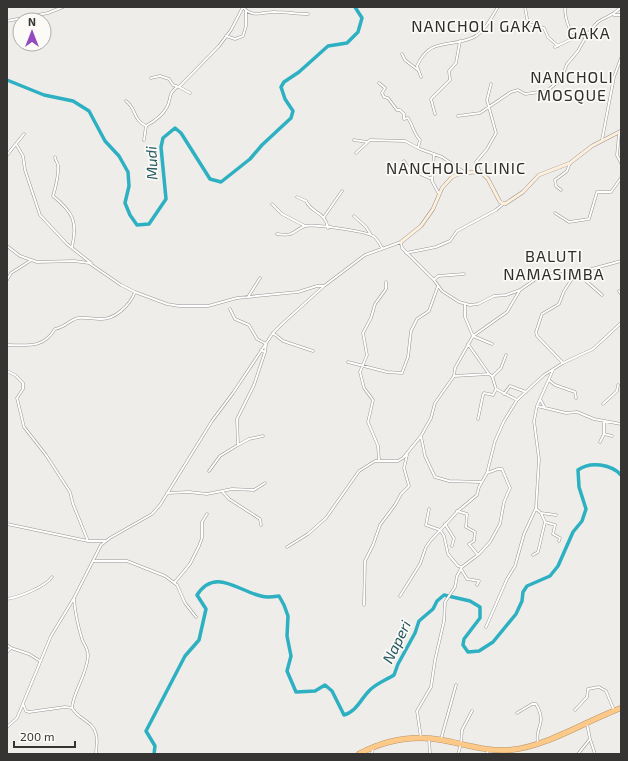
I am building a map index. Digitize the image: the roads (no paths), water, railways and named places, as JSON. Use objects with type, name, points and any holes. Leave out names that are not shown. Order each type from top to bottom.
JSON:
[{"type":"highway","points":[[359,754],[392,740],[421,738],[461,744],[488,752],[512,750],[538,743],[621,708]]},
{"type":"street","points":[[7,21],[48,13],[63,7]]},
{"type":"street","points":[[144,140],[146,126],[162,116],[167,106],[170,94],[226,36],[243,7],[246,10],[257,14],[274,12],[308,14]]},
{"type":"street","points":[[418,70],[418,66],[425,52],[437,46],[473,37],[484,28],[498,7]]},
{"type":"street","points":[[525,7],[528,24],[545,29],[548,37],[556,46],[578,36],[584,36],[588,33]]},
{"type":"street","points":[[565,7],[566,22],[578,36]]},
{"type":"street","points":[[613,16],[621,7]]},
{"type":"street","points":[[226,36],[235,39],[243,36],[246,26],[246,10]]},
{"type":"street","points":[[458,116],[478,114],[511,92],[518,90],[525,94],[548,91],[561,79],[568,64],[578,51],[588,33],[598,22],[613,16],[621,15]]},
{"type":"street","points":[[435,114],[435,107],[431,99],[450,80],[450,70],[456,63],[460,40]]},
{"type":"street","points":[[402,54],[405,60],[418,70],[421,77]]},
{"type":"street","points":[[602,140],[614,77],[621,58]]},
{"type":"street","points":[[151,78],[160,76],[169,79],[178,87],[190,92]]},
{"type":"street","points":[[378,83],[384,88],[382,92],[384,97],[388,98],[397,110],[400,110],[404,114],[404,119],[408,118],[415,134],[420,140],[418,148]]},
{"type":"street","points":[[491,84],[487,99],[496,133],[487,149],[476,162],[480,172],[488,179],[500,202],[503,204]]},
{"type":"street","points":[[126,101],[132,107],[137,121],[146,126]]},
{"type":"street","points":[[406,253],[436,247],[450,241],[461,229],[496,210],[523,192],[539,175],[570,163],[602,140],[620,133],[617,154],[621,163]]},
{"type":"street","points":[[7,154],[24,134]]},
{"type":"street","points":[[354,140],[367,142],[377,140],[406,141],[418,148],[442,157],[464,172]]},
{"type":"street","points":[[356,153],[367,142]]},
{"type":"street","points":[[16,144],[23,156],[25,170],[38,213],[72,247],[94,265],[121,285],[135,292],[167,304],[196,307],[216,304],[237,298],[298,292],[317,286],[324,286]]},
{"type":"street","points":[[434,154],[432,179],[433,185],[439,194]]},
{"type":"street","points":[[55,157],[58,166],[56,189],[53,196],[63,204],[73,217],[75,231],[72,247]]},
{"type":"street","points":[[404,161],[409,169],[432,179]]},
{"type":"street","points":[[561,190],[556,186],[555,180],[567,171],[570,163]]},
{"type":"street","points":[[7,728],[16,720],[51,636],[74,598],[97,552],[105,541],[152,514],[160,505],[212,421],[273,334],[324,286],[365,255],[401,242],[424,222],[439,194],[452,177],[464,172],[480,172]]},
{"type":"street","points":[[555,213],[569,222],[589,219],[596,193],[601,191],[610,193],[621,178]]},
{"type":"street","points":[[324,217],[342,191]]},
{"type":"street","points":[[296,197],[306,201],[309,208],[324,217],[328,228]]},
{"type":"street","points":[[272,204],[282,214],[305,226],[370,235],[377,239],[382,248]]},
{"type":"street","points":[[354,216],[366,227],[370,235]]},
{"type":"street","points":[[277,234],[291,235],[305,226]]},
{"type":"street","points":[[401,242],[402,248],[406,253],[447,295],[465,304],[478,304],[494,296],[506,295],[520,290],[536,279],[552,273],[562,271],[576,273],[621,260]]},
{"type":"street","points":[[7,246],[20,256],[40,263],[74,261],[94,265]]},
{"type":"street","points":[[7,280],[11,273],[30,260]]},
{"type":"street","points":[[576,273],[602,295]]},
{"type":"street","points":[[563,363],[537,336],[536,332],[542,314],[559,304],[564,292],[576,273]]},
{"type":"street","points":[[434,280],[438,276],[464,274]]},
{"type":"street","points":[[248,297],[260,278]]},
{"type":"street","points":[[379,460],[378,446],[368,422],[373,400],[364,388],[360,370],[367,354],[364,332],[371,318],[375,304],[386,289],[386,282]]},
{"type":"street","points":[[348,362],[387,372],[402,373],[408,356],[411,331],[418,319],[429,311],[438,286]]},
{"type":"street","points":[[287,547],[308,534],[326,518],[359,471],[379,460],[398,461],[407,455],[421,436],[431,418],[435,403],[454,376],[455,368],[473,336],[507,312],[520,290]]},
{"type":"street","points":[[7,345],[36,345],[50,336],[56,329],[63,328],[75,319],[106,319],[120,312],[127,306],[135,292]]},
{"type":"street","points":[[465,304],[466,319],[473,336],[492,344]]},
{"type":"street","points":[[230,309],[237,320],[249,325],[257,339],[266,344]]},
{"type":"street","points":[[400,596],[420,564],[428,544],[457,511],[477,495],[487,473],[495,441],[504,421],[517,400],[537,380],[563,363],[592,349],[621,323]]},
{"type":"street","points":[[273,334],[280,340],[313,351]]},
{"type":"street","points":[[238,445],[237,420],[254,385],[265,352],[266,344]]},
{"type":"street","points":[[468,344],[492,377],[496,389],[517,400]]},
{"type":"street","points":[[261,350],[265,352]]},
{"type":"street","points":[[492,377],[501,368],[506,355]]},
{"type":"street","points":[[486,627],[507,580],[515,566],[524,534],[536,509],[539,460],[534,421],[540,398],[550,381],[554,369]]},
{"type":"street","points":[[7,371],[15,375],[23,383],[23,389],[17,398],[24,427],[46,455],[70,492],[73,504],[88,541]]},
{"type":"street","points":[[454,376],[489,374]]},
{"type":"street","points":[[550,381],[555,385],[575,392],[576,398]]},
{"type":"street","points":[[603,404],[617,390],[618,384]]},
{"type":"street","points":[[504,394],[510,386],[526,392]]},
{"type":"street","points":[[478,419],[482,395],[484,393],[493,395],[496,389]]},
{"type":"street","points":[[617,390],[621,393]]},
{"type":"street","points":[[540,398],[541,403],[545,408]]},
{"type":"street","points":[[537,406],[566,413],[577,412],[621,424]]},
{"type":"street","points":[[600,442],[604,434],[604,420]]},
{"type":"street","points":[[604,434],[612,436]]},
{"type":"street","points":[[209,471],[220,456],[249,439],[263,436]]},
{"type":"street","points":[[421,436],[425,456],[435,477],[449,481],[482,482]]},
{"type":"street","points":[[364,605],[365,561],[373,545],[380,525],[395,505],[401,494],[409,486],[404,468],[407,455]]},
{"type":"street","points":[[421,738],[417,711],[431,687],[446,600],[455,587],[457,576],[462,568],[478,555],[490,542],[500,524],[504,502],[510,488],[502,469],[487,473]]},
{"type":"street","points":[[167,493],[189,492],[206,494],[222,491],[254,490],[265,483]]},
{"type":"street","points":[[222,491],[229,499],[260,519],[261,525]]},
{"type":"street","points":[[429,509],[426,525],[440,530],[444,536],[448,554],[458,566],[462,568],[467,579],[479,581],[477,584]]},
{"type":"street","points":[[536,509],[542,513],[556,515]]},
{"type":"street","points":[[457,511],[467,514],[466,527],[475,532],[474,541],[469,544],[478,555]]},
{"type":"street","points":[[533,555],[538,552],[545,522],[542,513]]},
{"type":"street","points":[[175,582],[190,564],[199,546],[202,538],[202,522],[207,514]]},
{"type":"street","points":[[545,522],[555,525],[554,534],[560,538],[559,541]]},
{"type":"street","points":[[7,524],[88,541],[105,541]]},
{"type":"street","points":[[445,524],[454,538],[452,546]]},
{"type":"street","points":[[93,561],[126,561],[166,576],[175,582],[185,603],[196,617]]},
{"type":"street","points":[[7,599],[18,597],[48,581],[52,577]]},
{"type":"street","points":[[72,708],[73,699],[83,680],[88,657],[87,649],[82,640],[76,618],[74,598]]},
{"type":"street","points":[[7,645],[11,648],[29,654],[40,661]]},
{"type":"street","points":[[7,652],[11,648]]},
{"type":"street","points":[[441,740],[443,728],[446,724],[456,685]]},
{"type":"street","points":[[575,710],[587,697],[588,689],[599,687],[606,691],[614,710]]},
{"type":"street","points":[[23,703],[26,711],[29,712],[65,707],[72,708],[79,717],[93,725],[97,737],[96,754]]},
{"type":"street","points":[[517,713],[532,704],[536,704],[542,719],[537,737],[538,743]]},
{"type":"street","points":[[458,754],[461,744],[462,730],[472,711]]},
{"type":"street","points":[[587,723],[595,754]]},
{"type":"street","points":[[429,738],[430,754]]},
{"type":"street","points":[[578,754],[590,739]]},
{"type":"street","points":[[372,754],[373,747]]},
{"type":"waterway","name":"Mudi","points":[[7,80],[44,95],[73,101],[89,111],[105,141],[119,156],[128,172],[129,186],[125,203],[130,215],[137,225],[149,224],[166,199],[161,147],[163,138],[175,128],[181,133],[210,179],[221,182],[250,159],[262,145],[291,118],[293,111],[285,99],[281,87],[284,82],[299,72],[328,46],[347,43],[358,32],[362,18],[355,7]]},
{"type":"waterway","name":"Naperi","points":[[154,754],[155,746],[146,731],[185,656],[199,640],[206,609],[197,595],[204,587],[211,583],[219,582],[227,583],[263,597],[279,596],[288,616],[287,636],[291,656],[287,671],[296,692],[315,691],[325,685],[332,691],[344,715],[352,711],[366,694],[377,684],[394,675],[398,664],[415,633],[419,621],[433,609],[437,601],[444,595],[470,601],[480,607],[480,618],[464,639],[463,645],[468,652],[479,651],[493,642],[516,614],[522,601],[523,592],[527,586],[550,576],[558,566],[573,532],[582,521],[586,509],[579,487],[578,470],[588,465],[600,465],[612,468],[621,475]]},
{"type":"district","name":"NANCHOLI GAKA","points":[[477,26]]},
{"type":"district","name":"GAKA","points":[[589,33]]},
{"type":"district","name":"NANCHOLI MOSQUE","points":[[572,86]]},
{"type":"district","name":"NANCHOLI CLINIC","points":[[456,168]]},
{"type":"district","name":"BALUTI NAMASIMBA","points":[[554,265]]}]
